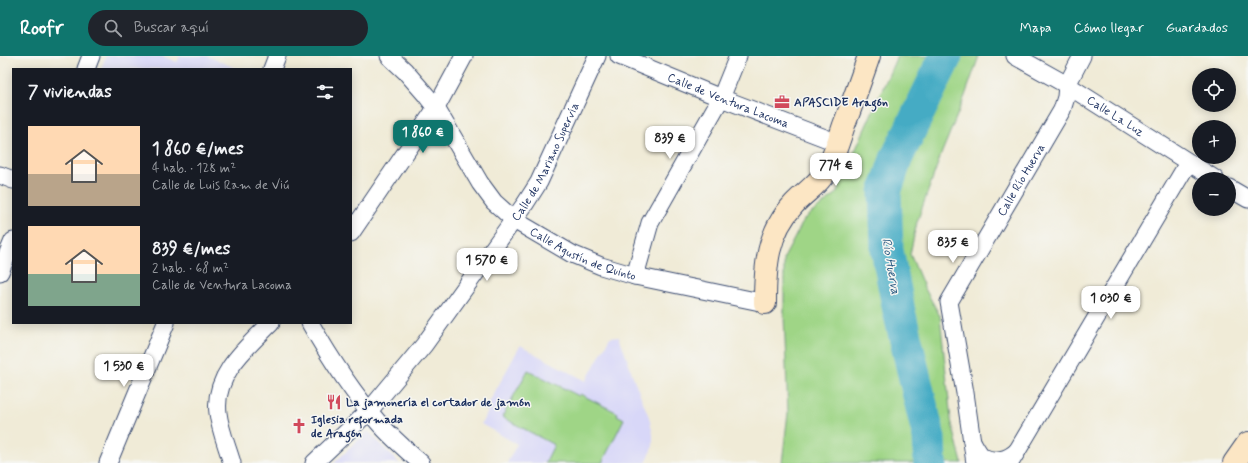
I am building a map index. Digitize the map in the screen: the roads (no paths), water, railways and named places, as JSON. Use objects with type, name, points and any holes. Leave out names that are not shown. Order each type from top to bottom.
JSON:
[{"type":"street","points":[[86,68],[91,56]]},
{"type":"street","points":[[272,68],[277,56]]},
{"type":"street","name":"Calle Agustín de Quinto","points":[[389,56],[405,71],[436,108],[480,183],[494,202],[514,220],[582,258],[601,266],[635,276],[764,304]]},
{"type":"street","points":[[352,232],[436,108],[464,56]]},
{"type":"street","name":"Calle de Mariano Supervía","points":[[314,463],[369,411],[424,345],[514,220],[539,182],[596,56]]},
{"type":"street","name":"Calle de Ventura Lacoma","points":[[619,56],[721,98],[838,143]]},
{"type":"street","points":[[635,276],[650,223],[721,98],[738,56]]},
{"type":"street","points":[[764,304],[768,254],[778,225],[795,203],[820,180],[827,170],[869,56]]},
{"type":"street","name":"Calle La Luz","points":[[1015,56],[1067,85],[1203,172]]},
{"type":"street","name":"Calle Río Huerva","points":[[975,463],[949,302],[1062,110],[1066,97],[1067,85],[1082,56]]},
{"type":"street","points":[[1014,456],[1188,163]]},
{"type":"street","points":[[0,175],[12,180]]},
{"type":"street","points":[[1236,192],[1248,199]]},
{"type":"street","points":[[0,272],[12,243]]},
{"type":"street","points":[[108,463],[166,324]]},
{"type":"street","points":[[232,463],[221,430],[217,400],[220,388],[224,377],[243,351],[270,324]]},
{"type":"street","points":[[311,324],[330,357],[369,411],[379,423],[421,463]]},
{"type":"street","name":"Calle Río Huerva","points":[[972,441],[979,453],[988,460],[996,462],[1003,461],[1014,456]]},
{"type":"street","points":[[1234,463],[1248,443]]},
{"type":"waterway","name":"Río Huerva","points":[[930,463],[929,438],[899,311],[887,250],[885,192],[896,159],[946,56]]},
{"type":"place","name":"APASCIDE Aragón","points":[[782,102]]},
{"type":"place","name":"La jamonería el cortador de jamón","points":[[334,402]]},
{"type":"place","name":"Iglesia reformada de Aragón","points":[[299,426]]}]
